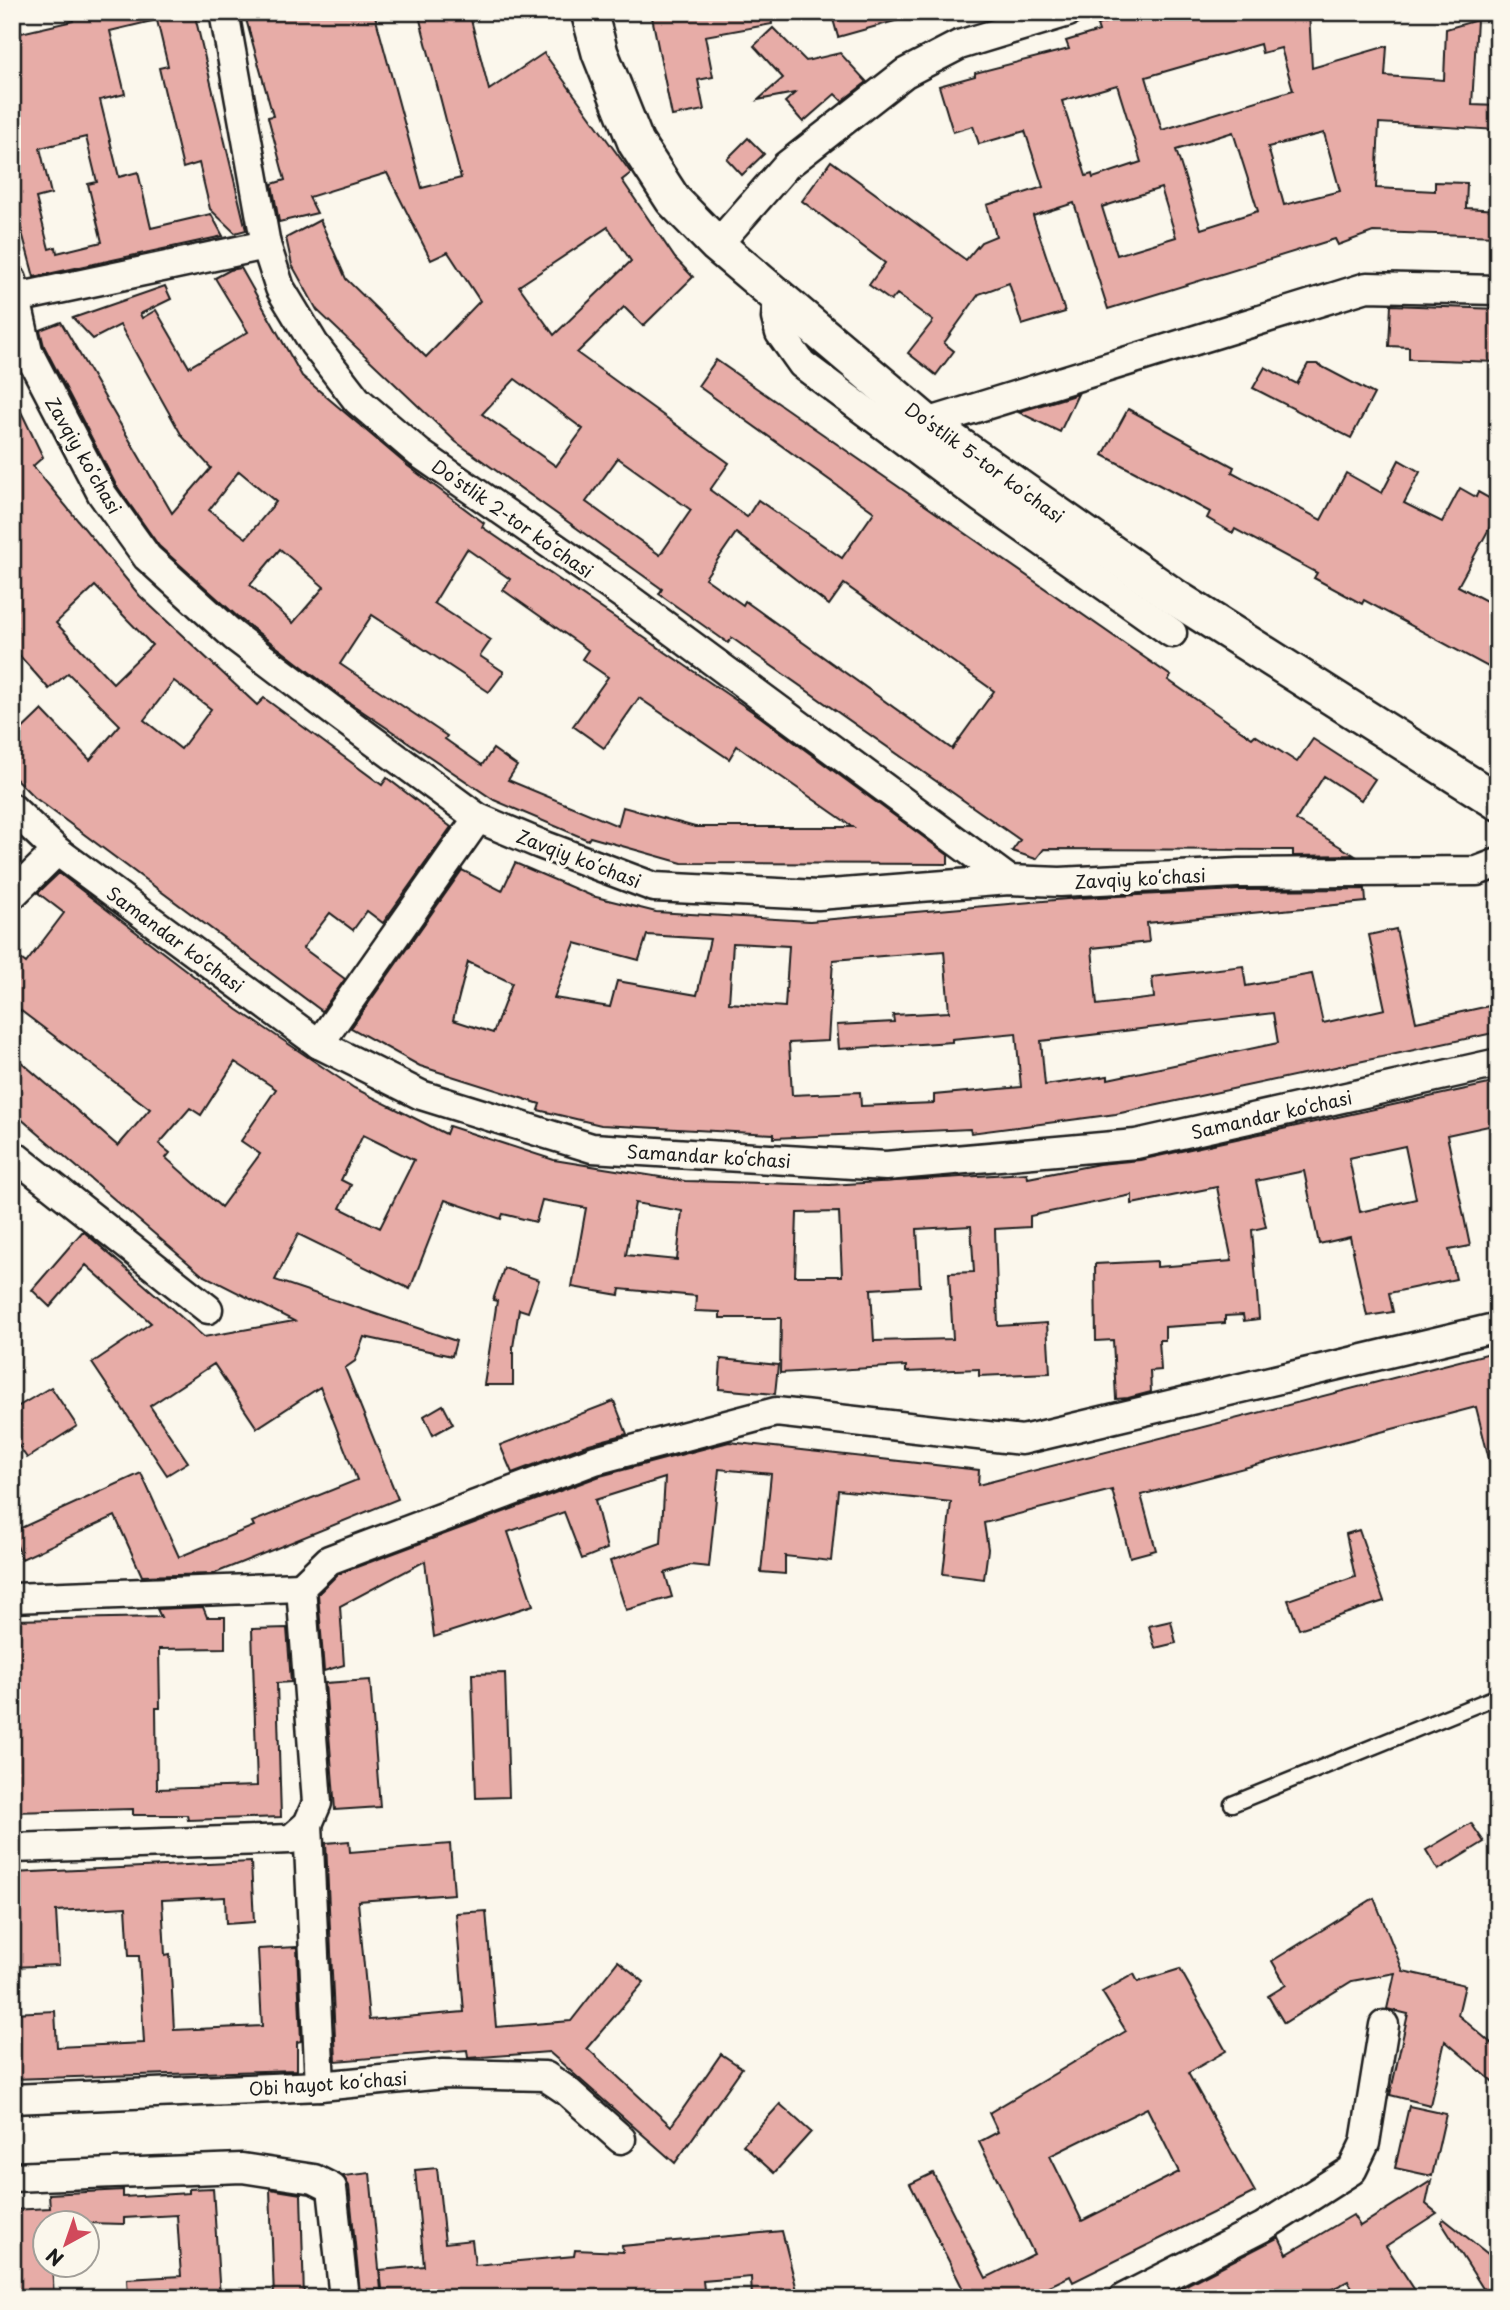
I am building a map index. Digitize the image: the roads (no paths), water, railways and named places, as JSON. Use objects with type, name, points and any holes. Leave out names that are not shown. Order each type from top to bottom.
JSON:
[{"type":"street","name":"Doʻstlik 2-tor koʻchasi","points":[[224,12],[266,245],[280,288],[314,344],[357,400],[419,453],[625,596],[1009,880]]},
{"type":"street","name":"Doʻstlik 5-tor koʻchasi","points":[[589,12],[600,53],[636,144],[673,200],[717,245],[927,423],[1176,598],[1498,802]]},
{"type":"street","points":[[717,245],[786,166],[905,73],[959,44],[1068,12]]},
{"type":"street","points":[[14,289],[266,245]]},
{"type":"street","points":[[927,423],[1367,287],[1498,290]]},
{"type":"street","name":"Zavqiy koʻchasi","points":[[14,289],[20,355],[102,494],[147,556],[234,636],[478,818],[654,887],[818,895],[1009,880],[1060,882],[1238,873],[1477,871],[1498,863]]},
{"type":"street","points":[[778,295],[776,318],[780,333],[802,364],[981,498],[1172,633]]},
{"type":"street","name":"Samandar ko‘chasi","points":[[12,808],[57,852],[319,1044],[421,1095],[592,1148],[886,1166],[1136,1144],[1498,1063]]},
{"type":"street","points":[[319,1044],[478,818]]},
{"type":"street","points":[[12,895],[57,852]]},
{"type":"street","points":[[12,1154],[208,1309]]},
{"type":"street","points":[[12,1598],[301,1587],[329,1560],[595,1460],[776,1412],[1022,1440],[1498,1327]]},
{"type":"street","points":[[12,1848],[291,1839],[308,1824],[317,1803],[301,1587]]},
{"type":"street","points":[[308,1824],[320,2086]]},
{"type":"street","points":[[1124,2298],[1264,2227],[1352,2169],[1365,2143],[1384,2025]]},
{"type":"street","name":"Obi hayot koʻchasi","points":[[12,2099],[320,2086],[443,2074],[545,2076],[566,2090],[621,2139]]},
{"type":"street","points":[[12,2177],[242,2168],[314,2179],[332,2188],[344,2298]]},
{"type":"lane","points":[[1232,1804],[1498,1696]]}]
